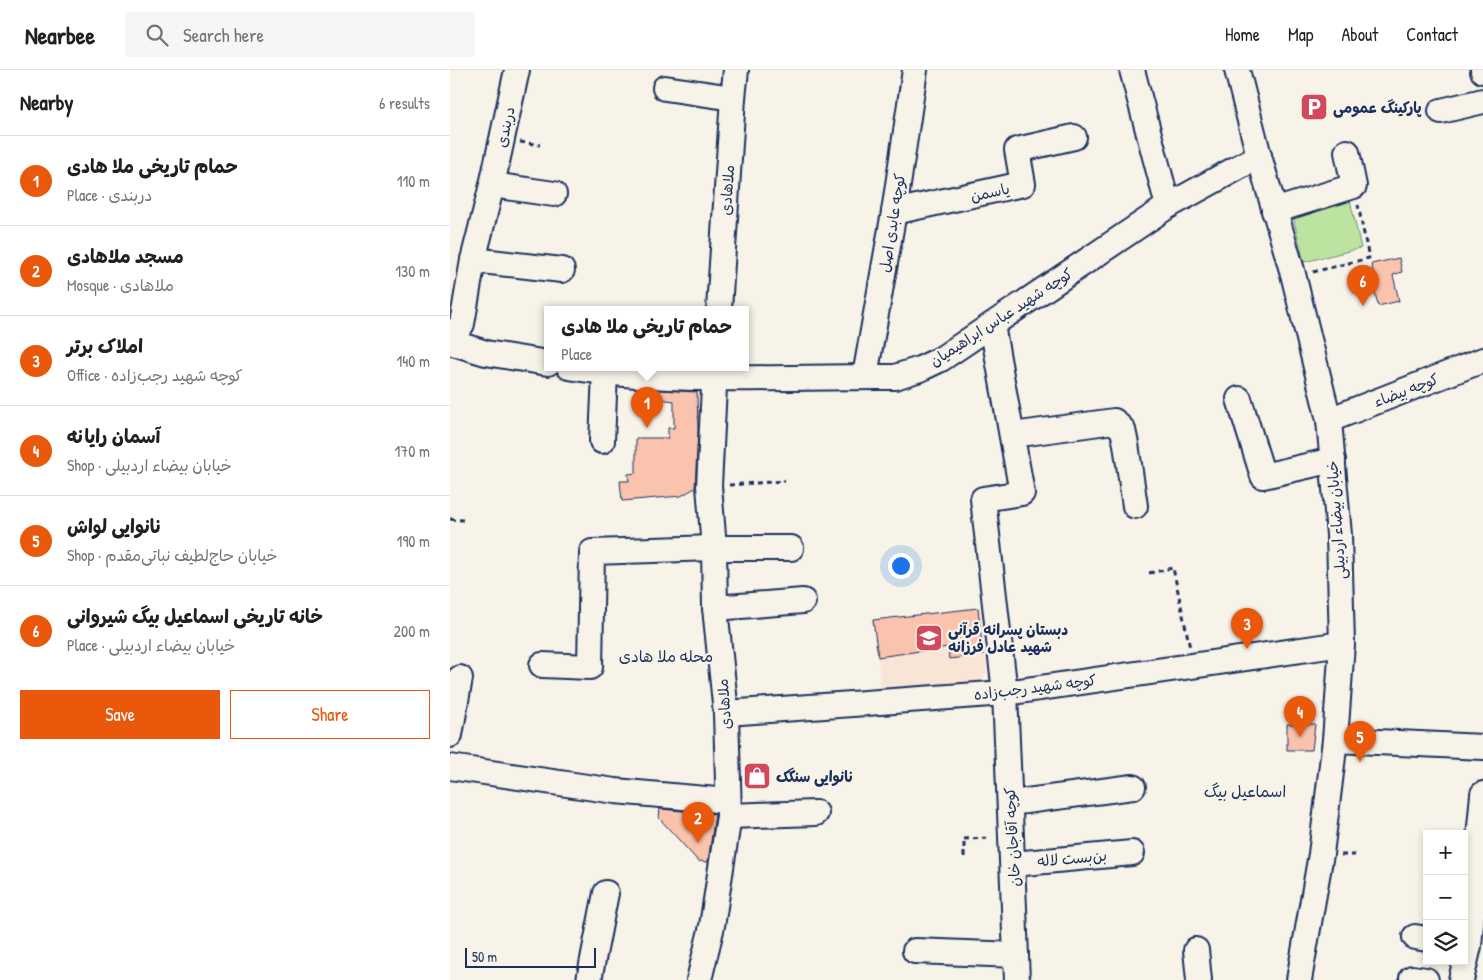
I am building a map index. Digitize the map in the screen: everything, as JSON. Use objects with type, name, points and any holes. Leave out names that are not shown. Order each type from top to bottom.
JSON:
[{"type":"street","name":"دربندی","points":[[517,70],[492,185],[473,260],[462,324],[450,341],[486,353],[544,362]]},
{"type":"street","name":"ملاهادی","points":[[719,306],[732,98],[736,70]]},
{"type":"street","name":"کوچه عابدی اصل","points":[[865,376],[894,212],[915,70]]},
{"type":"street","points":[[1132,70],[1168,206]]},
{"type":"street","name":"خیابان بیضاء اردبیلی","points":[[1237,70],[1258,156],[1293,277],[1330,420],[1339,536],[1342,644],[1335,740],[1320,854],[1299,980]]},
{"type":"street","points":[[665,88],[732,98]]},
{"type":"street","points":[[1441,111],[1483,101]]},
{"type":"street","name":"یاسمن","points":[[894,212],[1023,184],[1017,150],[1074,137]]},
{"type":"street","points":[[1274,210],[1354,186],[1347,152]]},
{"type":"street","name":"کوچه شهید عباس ابراهیمیان","points":[[715,372],[895,377],[920,368],[941,359],[1168,206],[1258,156]]},
{"type":"street","points":[[492,185],[554,194]]},
{"type":"street","points":[[473,260],[562,270]]},
{"type":"street","points":[[992,325],[1013,436],[1114,421],[1122,430],[1126,444],[1135,506]]},
{"type":"street","name":"کوچه بیضاء","points":[[1330,420],[1483,360]]},
{"type":"street","points":[[593,371],[605,373],[715,372]]},
{"type":"street","name":"ملاهادی","points":[[699,980],[712,926],[728,808],[726,713],[715,608],[714,548],[709,486],[715,372]]},
{"type":"street","points":[[602,441],[605,373]]},
{"type":"street","points":[[1239,399],[1263,476],[1333,460]]},
{"type":"street","name":"کوچه آقاجان خان","points":[[1013,436],[1022,493],[983,499],[1005,693],[1017,980]]},
{"type":"street","points":[[542,665],[590,667],[592,552],[714,548],[792,548]]},
{"type":"street","points":[[715,608],[803,601]]},
{"type":"street","name":"کوچه شهید رجب‌زاده","points":[[726,713],[1005,693],[1342,644]]},
{"type":"street","points":[[450,735],[460,678]]},
{"type":"street","points":[[1335,740],[1483,747]]},
{"type":"street","points":[[450,767],[728,808],[816,813]]},
{"type":"street","points":[[1010,804],[1133,787]]},
{"type":"street","points":[[1468,927],[1483,794]]},
{"type":"street","name":"بن‌بست لاله","points":[[1013,864],[1132,853]]},
{"type":"street","points":[[589,980],[606,893]]},
{"type":"street","points":[[1196,950],[1199,980]]},
{"type":"street","points":[[915,951],[1016,955]]},
{"type":"street","points":[[1461,980],[1463,965]]},
{"type":"path","points":[[1293,277],[1369,258],[1354,186]]},
{"type":"path","points":[[709,486],[784,481]]},
{"type":"path","points":[[450,519],[463,520]]},
{"type":"path","points":[[1149,573],[1173,568],[1194,665]]},
{"type":"path","points":[[964,857],[964,838],[1012,837]]},
{"type":"shaded area","name":"دبستان پسرانه قرآنی شهید عادل فرزانه","points":[[980,607],[987,672],[980,682],[881,688],[873,620]]},
{"type":"green space","points":[[1350,200],[1361,248],[1304,262],[1292,213]]},
{"type":"building","points":[[1399,258],[1402,272],[1393,275],[1399,301],[1378,306],[1372,278],[1375,278],[1371,264]]},
{"type":"building","points":[[644,389],[697,392],[698,430],[695,488],[681,496],[622,501],[620,481],[629,481],[628,474],[636,473],[636,438],[668,438],[668,428],[674,428],[674,401],[644,397]]},
{"type":"building","points":[[978,608],[983,655],[949,659],[948,647],[878,657],[873,620]]},
{"type":"building","points":[[1287,724],[1315,724],[1312,750],[1287,750]]},
{"type":"building","points":[[660,809],[715,814],[708,862],[698,861],[659,818]]},
{"type":"place","name":"پارکینگ عمومی","points":[[1314,107]]},
{"type":"place","name":"خانه تاریخی اسماعیل بیگ شیروانی","points":[[1363,306]]},
{"type":"place","name":"حمام تاریخی ملا هادی","points":[[647,428]]},
{"type":"place","name":"دبستان پسرانه قرآنی شهید عادل فرزانه","points":[[929,638]]},
{"type":"place","name":"املاک برتر","points":[[1247,649]]},
{"type":"place","name":"آسمان رایانه","points":[[1300,737]]},
{"type":"place","name":"نانوایی لواش","points":[[1360,762]]},
{"type":"place","name":"نانوایی سنگک","points":[[757,776]]},
{"type":"place","name":"مسجد ملاهادی","points":[[698,843]]},
{"type":"district","name":"محله ملا هادی","points":[[666,656]]},
{"type":"district","name":"اسماعیل بیگ","points":[[1245,791]]}]
